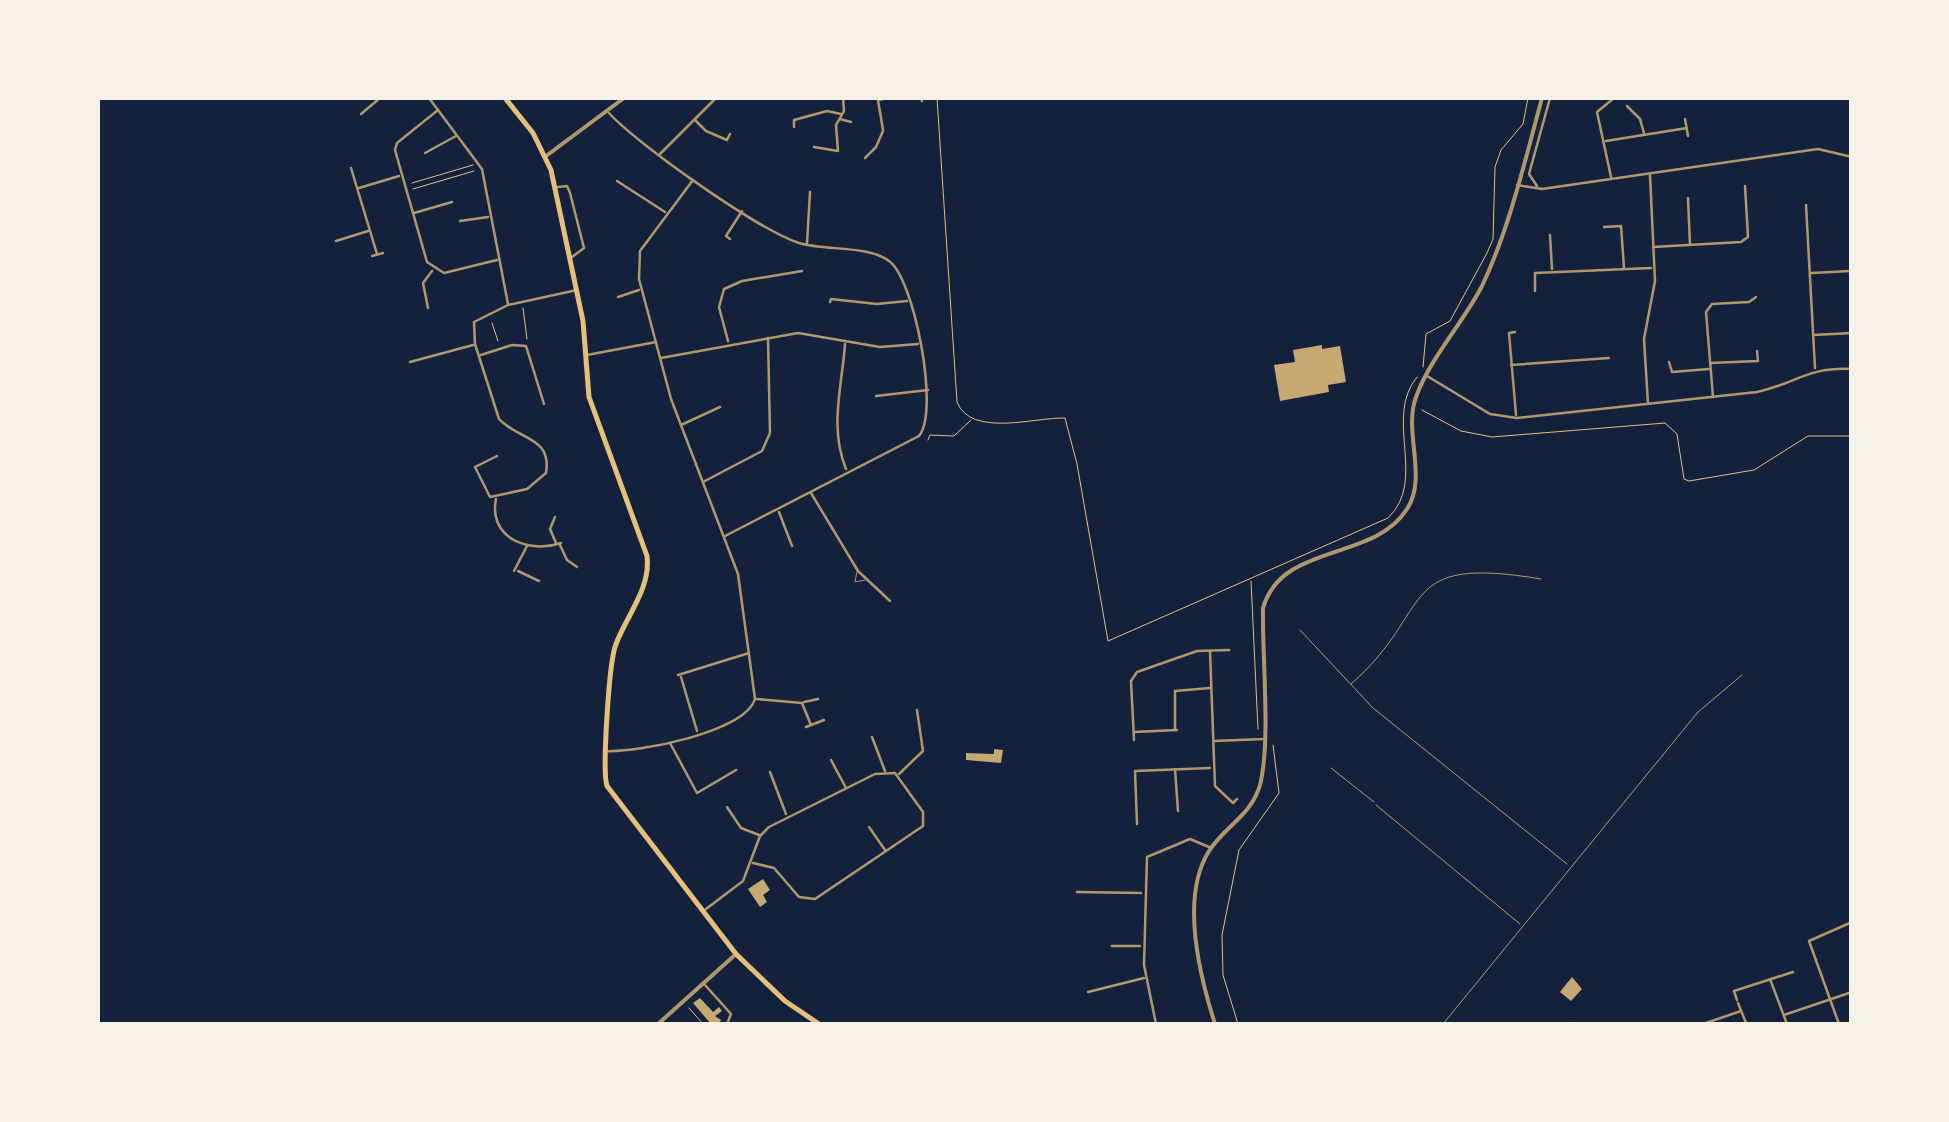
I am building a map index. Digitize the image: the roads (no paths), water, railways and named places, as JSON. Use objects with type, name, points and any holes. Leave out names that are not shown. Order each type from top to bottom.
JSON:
[{"type":"main road","points":[[505,98],[546,156],[556,187],[578,290],[589,397],[648,564],[646,580],[612,656],[602,771],[614,798],[706,909],[736,954],[805,1019],[819,1024]]},
{"type":"street","points":[[356,105],[363,112],[380,98]]},
{"type":"street","points":[[429,98],[482,168],[508,306]]},
{"type":"street","points":[[546,156],[624,98]]},
{"type":"street","points":[[659,155],[716,98]]},
{"type":"street","points":[[814,147],[840,152],[843,98]]},
{"type":"street","points":[[865,158],[876,147],[883,130],[878,100],[888,98]]},
{"type":"street","points":[[1214,1024],[1199,974],[1199,891],[1210,848],[1251,807],[1263,770],[1263,608],[1267,593],[1294,567],[1382,533],[1399,520],[1414,493],[1413,408],[1427,376],[1485,280],[1518,185],[1542,98]]},
{"type":"street","points":[[1537,189],[1530,174],[1550,98]]},
{"type":"street","points":[[1611,178],[1597,112],[1614,98]]},
{"type":"street","points":[[1627,106],[1640,119],[1644,134]]},
{"type":"street","points":[[433,270],[400,175],[397,142],[438,110]]},
{"type":"street","points":[[608,111],[628,134],[788,239],[887,258],[899,272],[908,300],[928,390],[927,424],[919,436],[846,470],[779,510],[725,536]]},
{"type":"street","points":[[792,112],[794,127]]},
{"type":"street","points":[[794,120],[827,112],[851,122]]},
{"type":"street","points":[[874,118],[881,117]]},
{"type":"street","points":[[694,119],[727,140],[730,134]]},
{"type":"street","points":[[1686,119],[1688,136]]},
{"type":"street","points":[[1605,141],[1687,128]]},
{"type":"street","points":[[425,152],[457,135]]},
{"type":"street","points":[[1518,185],[1537,189],[1818,149],[1852,156]]},
{"type":"street","points":[[351,168],[374,255],[383,253]]},
{"type":"street","points":[[1648,404],[1644,339],[1654,268],[1650,173]]},
{"type":"street","points":[[356,189],[400,175]]},
{"type":"street","points":[[605,751],[637,752],[740,719],[756,699],[740,583],[680,425],[640,290],[640,251],[694,178]]},
{"type":"street","points":[[618,183],[666,213]]},
{"type":"street","points":[[556,187],[567,186],[570,192],[584,248],[572,257]]},
{"type":"street","points":[[1653,247],[1741,242],[1748,237],[1744,186]]},
{"type":"street","points":[[807,245],[810,192]]},
{"type":"street","points":[[1688,198],[1690,245]]},
{"type":"street","points":[[412,213],[452,202]]},
{"type":"street","points":[[440,205],[442,212]]},
{"type":"street","points":[[1806,205],[1815,370]]},
{"type":"street","points":[[726,236],[743,210]]},
{"type":"street","points":[[462,223],[490,216]]},
{"type":"street","points":[[1604,226],[1621,226],[1624,268]]},
{"type":"street","points":[[338,234],[338,241],[369,231]]},
{"type":"street","points":[[1550,236],[1552,270]]},
{"type":"street","points":[[433,270],[455,272],[497,260]]},
{"type":"street","points":[[1535,290],[1535,273],[1654,268]]},
{"type":"street","points":[[428,308],[423,283],[433,270]]},
{"type":"street","points":[[729,343],[719,307],[724,290],[742,282],[799,272],[797,278]]},
{"type":"street","points":[[1810,273],[1850,272]]},
{"type":"street","points":[[497,456],[475,467],[484,492],[496,498],[538,484],[548,462],[536,440],[505,426],[494,405],[475,344],[474,322],[521,302],[578,290]]},
{"type":"street","points":[[618,297],[640,290]]},
{"type":"street","points":[[1713,397],[1706,312],[1712,304],[1750,302],[1756,297]]},
{"type":"street","points":[[831,299],[878,304],[908,300]]},
{"type":"street","points":[[420,302],[426,301]]},
{"type":"street","points":[[1699,311],[1706,312]]},
{"type":"street","points":[[1515,332],[1509,332],[1516,418]]},
{"type":"street","points":[[661,358],[798,333],[844,344],[897,348],[920,344]]},
{"type":"street","points":[[1813,335],[1852,333]]},
{"type":"street","points":[[702,482],[746,464],[762,451],[770,433],[768,336]]},
{"type":"street","points":[[586,355],[654,343]]},
{"type":"street","points":[[413,363],[475,344]]},
{"type":"street","points":[[480,356],[521,344],[531,354],[544,404]]},
{"type":"street","points":[[844,344],[838,388],[838,446],[846,470]]},
{"type":"street","points":[[1669,362],[1672,372],[1758,361],[1757,351]]},
{"type":"street","points":[[1511,365],[1609,358]]},
{"type":"street","points":[[1427,376],[1490,414],[1516,418],[1713,397],[1782,386],[1815,370],[1852,369]]},
{"type":"street","points":[[537,385],[545,383]]},
{"type":"street","points":[[876,396],[928,390]]},
{"type":"street","points":[[486,408],[494,405]]},
{"type":"street","points":[[680,425],[720,408]]},
{"type":"street","points":[[810,492],[858,572],[890,601]]},
{"type":"street","points":[[496,498],[493,512],[500,531],[542,549],[559,544]]},
{"type":"street","points":[[779,510],[792,546]]},
{"type":"street","points":[[555,517],[550,529],[568,560],[577,567]]},
{"type":"street","points":[[527,545],[514,568],[540,581]]},
{"type":"street","points":[[1134,740],[1132,677],[1196,651],[1229,650]]},
{"type":"street","points":[[1210,651],[1214,768],[1217,791],[1236,801],[1228,810]]},
{"type":"street","points":[[698,733],[679,675],[751,652]]},
{"type":"street","points":[[1134,732],[1176,730],[1175,691],[1212,688]]},
{"type":"street","points":[[756,699],[802,703],[818,699]]},
{"type":"street","points":[[802,703],[808,726],[824,720]]},
{"type":"street","points":[[898,776],[923,751],[917,710]]},
{"type":"street","points":[[920,724],[926,722]]},
{"type":"street","points":[[872,737],[881,750],[885,772]]},
{"type":"street","points":[[1212,741],[1264,738]]},
{"type":"street","points":[[670,743],[701,801]]},
{"type":"street","points":[[831,760],[846,790]]},
{"type":"street","points":[[1134,762],[1137,824]]},
{"type":"street","points":[[1135,771],[1214,768]]},
{"type":"street","points":[[696,793],[736,770]]},
{"type":"street","points":[[1175,770],[1178,812]]},
{"type":"street","points":[[770,772],[776,778],[786,816]]},
{"type":"street","points":[[706,909],[743,880],[760,836],[786,816],[885,772],[898,776],[920,805],[924,822],[808,900],[792,892],[774,868],[753,862]]},
{"type":"street","points":[[1168,803],[1177,803]]},
{"type":"street","points":[[727,807],[736,814],[741,828],[760,836]]},
{"type":"street","points":[[868,826],[886,851]]},
{"type":"street","points":[[874,834],[879,830]]},
{"type":"street","points":[[1156,1024],[1142,946],[1147,857],[1152,851],[1190,839],[1210,848]]},
{"type":"street","points":[[1078,892],[1144,893]]},
{"type":"street","points":[[1838,1024],[1811,937],[1852,922]]},
{"type":"street","points":[[1112,946],[1142,946]]},
{"type":"street","points":[[658,1024],[736,954]]},
{"type":"street","points":[[1746,1024],[1734,992],[1793,972]]},
{"type":"street","points":[[1088,992],[1146,977]]},
{"type":"street","points":[[1770,980],[1787,1024]]},
{"type":"street","points":[[704,984],[731,1014],[726,1024]]},
{"type":"street","points":[[1784,1015],[1852,992]]},
{"type":"street","points":[[1706,1024],[1741,1011]]},
{"type":"street","points":[[382,1024],[440,1024]]},
{"type":"lane","points":[[919,436],[928,440]]},
{"type":"lane","points":[[858,572],[856,582],[865,580]]},
{"type":"lane","points":[[1349,686],[1376,660],[1419,596],[1435,581],[1472,573],[1541,579]]},
{"type":"lane","points":[[1300,630],[1349,686],[1569,866]]},
{"type":"lane","points":[[1443,1024],[1698,712],[1742,675]]},
{"type":"lane","points":[[1331,768],[1523,926]]}]
